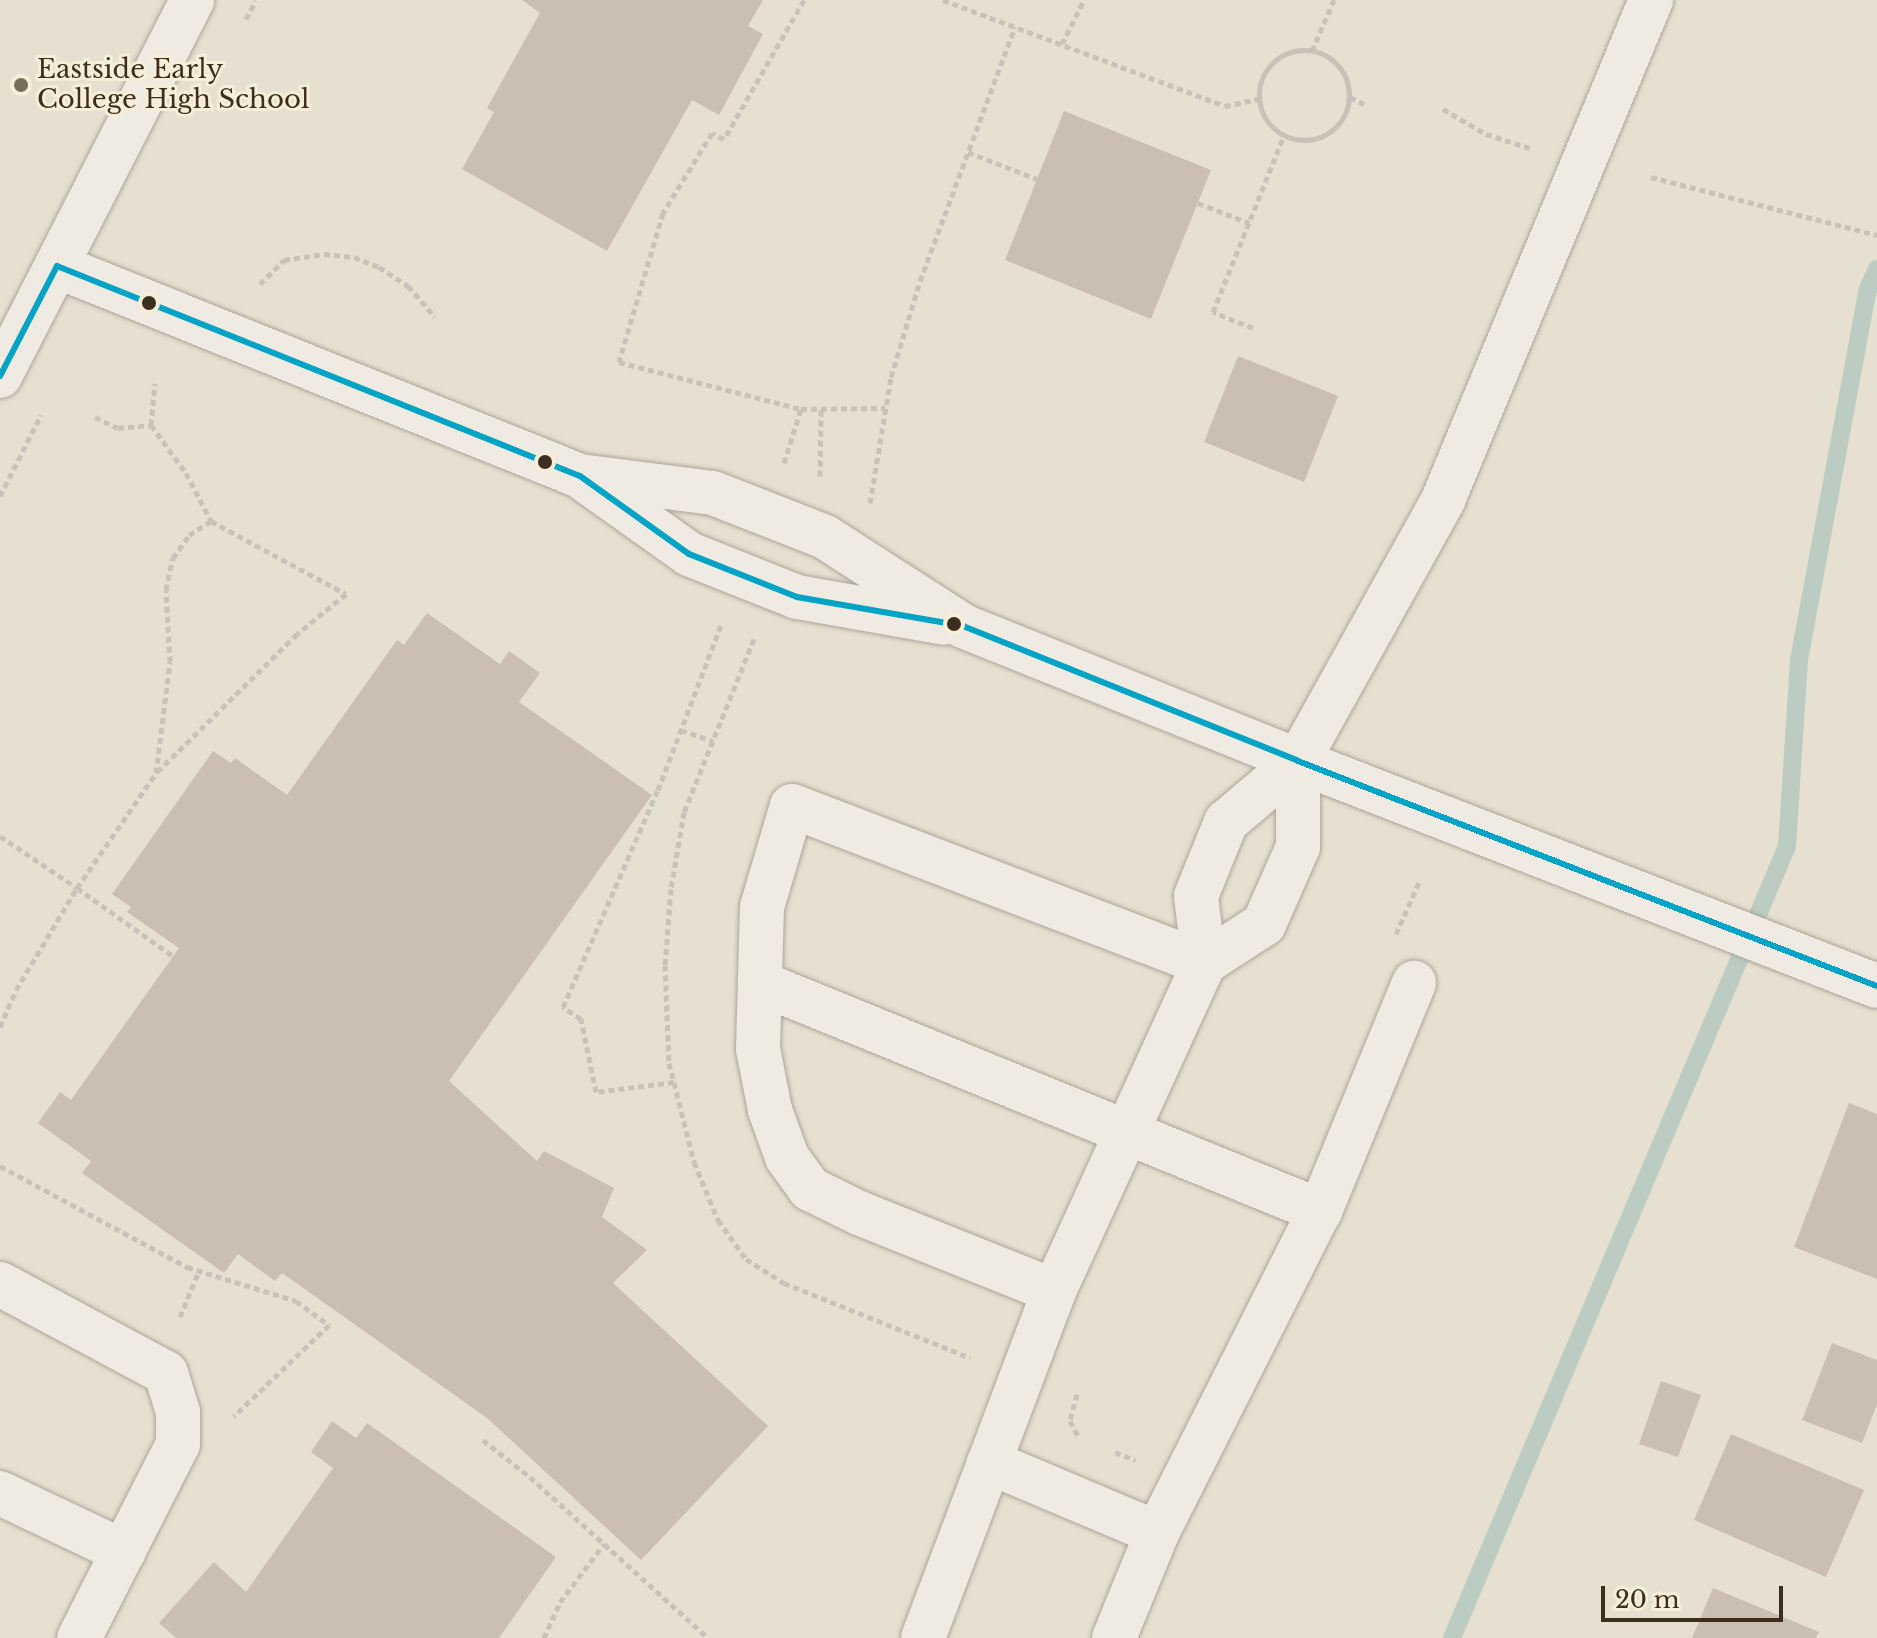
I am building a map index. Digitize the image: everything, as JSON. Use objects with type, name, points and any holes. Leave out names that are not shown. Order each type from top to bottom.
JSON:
[{"type":"street","points":[[0,376],[192,0]]},
{"type":"street","points":[[923,1638],[1054,1291],[1204,963],[1196,896],[1226,822],[1298,761],[1443,500],[1651,0]]},
{"type":"street","points":[[57,266],[580,476],[689,554],[797,597],[963,626]]},
{"type":"street","points":[[580,476],[713,493],[801,527],[825,537],[963,626],[1298,761],[1877,986]]},
{"type":"street","points":[[1204,963],[1264,924],[1298,847],[1298,761]]},
{"type":"street","points":[[1054,1291],[859,1213],[810,1189],[787,1157],[770,1110],[758,1049],[762,907],[792,806],[1204,963]]},
{"type":"street","points":[[760,983],[1320,1211]]},
{"type":"street","points":[[1114,1638],[1157,1533],[1320,1211],[1414,983]]},
{"type":"street","points":[[0,1284],[166,1373],[178,1412],[178,1444],[79,1638]]},
{"type":"street","points":[[989,1462],[1157,1533]]},
{"type":"street","points":[[0,1493],[124,1552]]},
{"type":"path","points":[[804,0],[724,139],[712,133],[663,213],[619,362],[801,409],[885,408]]},
{"type":"path","points":[[943,0],[1225,106],[1259,99]]},
{"type":"path","points":[[1062,44],[1084,0]]},
{"type":"path","points":[[1312,51],[1334,0]]},
{"type":"path","points":[[869,507],[885,408],[920,281],[1015,27]]},
{"type":"path","points":[[1312,51],[1335,62],[1343,72],[1350,97],[1339,124],[1327,134],[1298,140],[1284,135],[1263,114],[1259,99],[1264,73],[1273,63],[1285,55],[1312,51]]},
{"type":"path","points":[[1350,97],[1364,104]]},
{"type":"path","points":[[1443,109],[1486,134],[1518,147],[1542,150]]},
{"type":"path","points":[[1253,328],[1213,312],[1284,135]]},
{"type":"path","points":[[968,152],[1037,179]]},
{"type":"path","points":[[1651,177],[1877,235]]},
{"type":"path","points":[[1198,203],[1249,223]]},
{"type":"path","points":[[260,284],[284,260],[324,254],[354,257],[379,267],[408,286],[435,317]]},
{"type":"path","points":[[0,1027],[16,990],[77,888],[156,773],[297,634],[346,594],[211,521],[186,473],[151,425],[155,383]]},
{"type":"path","points":[[788,451],[801,409]]},
{"type":"path","points":[[820,458],[821,409]]},
{"type":"path","points":[[95,417],[118,428],[151,425]]},
{"type":"path","points":[[156,773],[170,662],[168,580],[173,558],[189,535],[211,521]]},
{"type":"path","points":[[674,1082],[596,1092],[581,1019],[563,1007],[681,730],[725,616]]},
{"type":"path","points":[[681,730],[713,741]]},
{"type":"path","points":[[0,836],[173,956]]},
{"type":"path","points":[[1395,936],[1420,880]]},
{"type":"path","points":[[0,1166],[187,1267],[296,1301],[329,1325],[230,1420]]},
{"type":"path","points":[[1077,1394],[1070,1421],[1077,1438],[1092,1443]]},
{"type":"path","points":[[483,1440],[708,1638]]},
{"type":"path","points":[[1106,1449],[1135,1460],[1145,1456]]},
{"type":"path","points":[[544,1638],[560,1602],[604,1544]]},
{"type":"building","points":[[522,0],[763,0],[748,26],[763,34],[719,115],[692,100],[607,251],[462,169],[494,112],[487,108],[540,13]]},
{"type":"building","points":[[1064,111],[1211,170],[1151,319],[1005,260]]},
{"type":"building","points":[[1238,356],[1338,396],[1304,482],[1204,442]]},
{"type":"building","points":[[427,613],[500,664],[509,651],[540,673],[519,702],[652,795],[449,1081],[537,1161],[544,1151],[614,1188],[602,1217],[647,1250],[613,1283],[768,1426],[641,1560],[487,1418],[282,1273],[275,1281],[238,1254],[224,1273],[82,1173],[91,1161],[38,1123],[60,1092],[71,1100],[179,948],[127,912],[131,907],[112,894],[213,751],[231,763],[235,758],[287,795],[397,640],[404,645]]},
{"type":"building","points":[[1849,1103],[1877,1114],[1877,1279],[1794,1247]]},
{"type":"building","points":[[1832,1343],[1877,1360],[1877,1404],[1862,1443],[1802,1420]]},
{"type":"building","points":[[1661,1381],[1701,1395],[1678,1457],[1639,1444]]},
{"type":"building","points":[[332,1421],[356,1438],[367,1423],[556,1557],[499,1638],[176,1638],[159,1623],[214,1562],[246,1592],[333,1468],[311,1452]]},
{"type":"building","points":[[1731,1434],[1864,1490],[1826,1577],[1694,1520]]},
{"type":"building","points":[[1713,1588],[1819,1632],[1816,1638],[1692,1638]]},
{"type":"waterway","points":[[1452,1638],[1787,846],[1799,660],[1868,289],[1877,269]]},
{"type":"transit line","points":[[57,266],[580,476],[689,554],[797,597],[963,626],[1298,761],[1877,986]]},
{"type":"transit line","points":[[0,376],[57,266]]},
{"type":"place","name":"Eastside Early College High School","points":[[21,85]]}]
